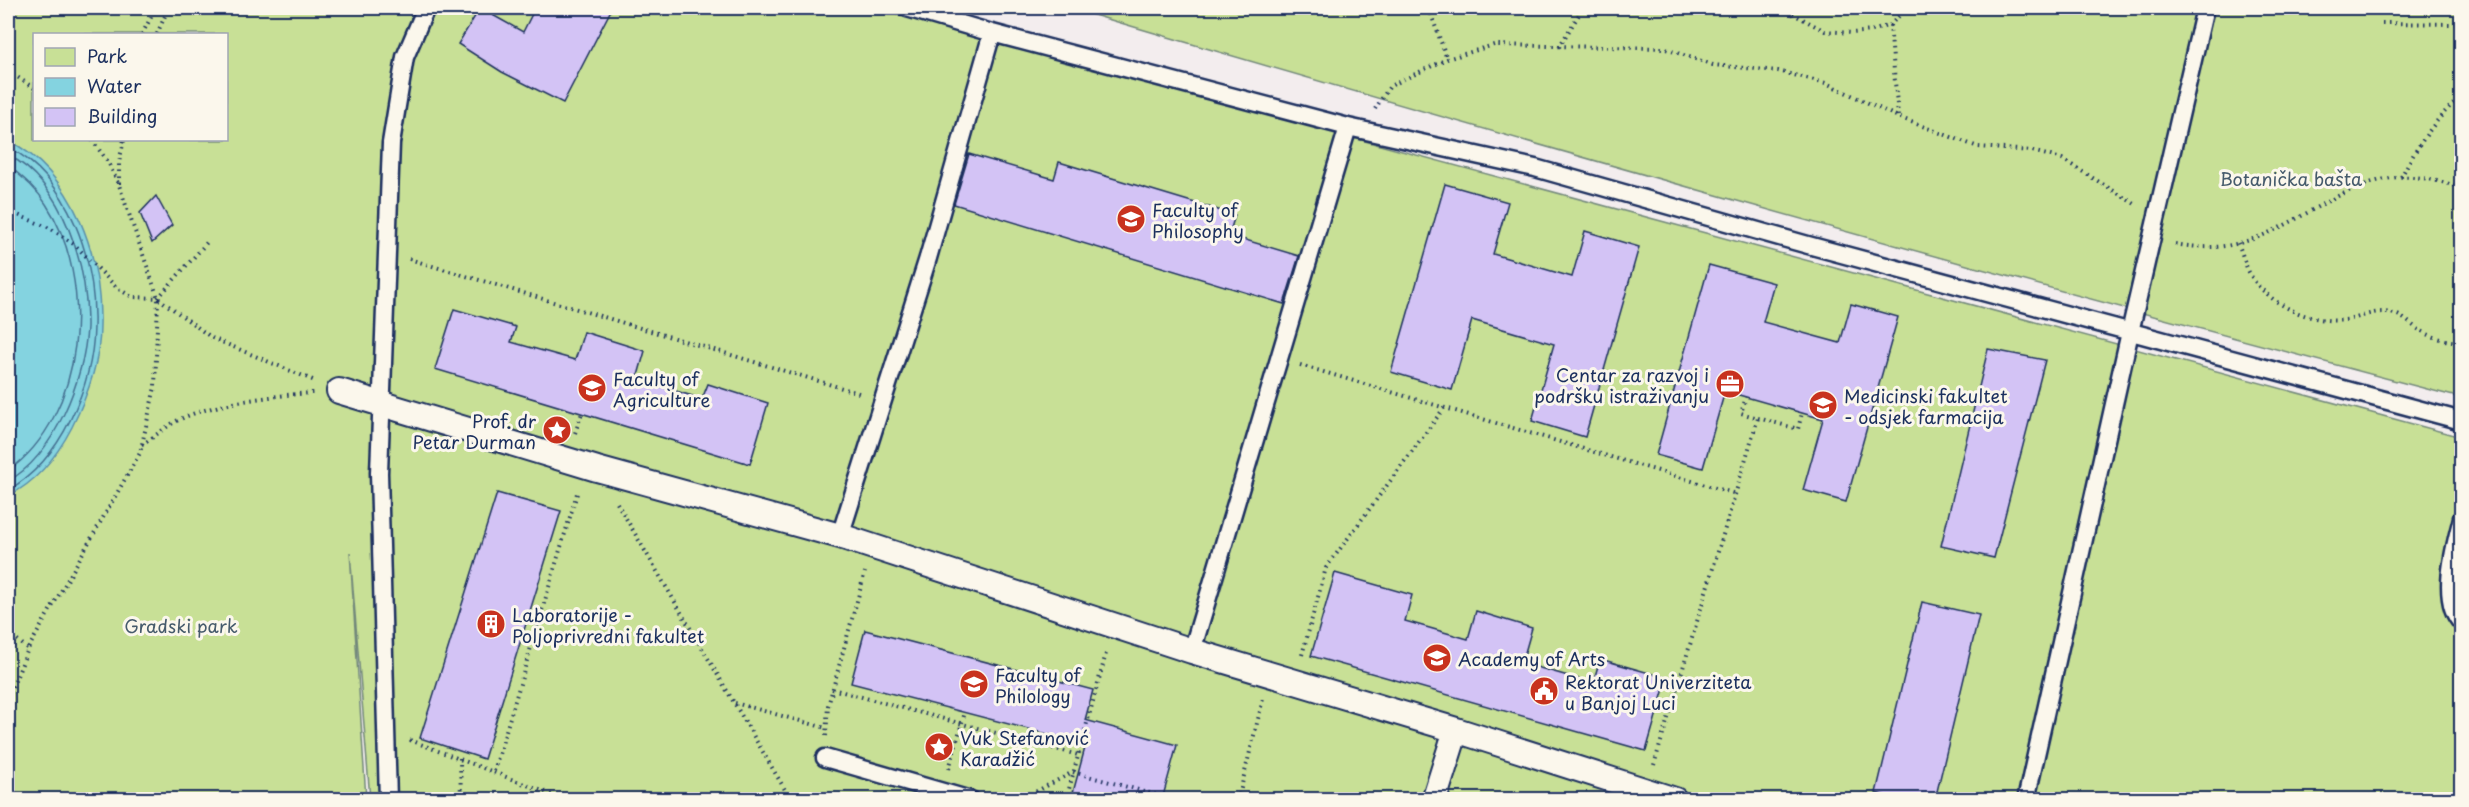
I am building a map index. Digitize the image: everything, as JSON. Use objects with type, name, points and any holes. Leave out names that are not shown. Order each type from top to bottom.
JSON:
[{"type":"street","points":[[339,391],[591,467],[840,536],[1192,651],[1456,730],[1675,800]]},
{"type":"street","points":[[1434,800],[1456,730]]},
{"type":"lane","points":[[388,800],[379,473],[391,143],[405,57],[426,8]]},
{"type":"lane","points":[[907,8],[992,33],[1355,128],[1535,168],[1809,245],[2061,311],[2130,332],[2462,421]]},
{"type":"lane","points":[[2026,800],[2151,238],[2205,8]]},
{"type":"lane","points":[[840,536],[928,258],[992,33]]},
{"type":"lane","points":[[1192,651],[1279,359],[1355,128]]},
{"type":"lane","points":[[2462,518],[2449,584],[2456,618],[2462,624]]},
{"type":"lane","points":[[825,758],[971,800]]},
{"type":"path","points":[[1212,8],[1266,11],[1289,8]]},
{"type":"path","points":[[1413,8],[1431,14]]},
{"type":"path","points":[[1431,8],[1446,59]]},
{"type":"path","points":[[1559,48],[1583,8]]},
{"type":"path","points":[[1782,8],[1825,31],[1852,33],[1872,31],[1890,25],[1907,8]]},
{"type":"path","points":[[143,33],[155,10]]},
{"type":"path","points":[[157,33],[165,16]]},
{"type":"path","points":[[2382,23],[2452,24],[2462,22]]},
{"type":"path","points":[[1890,25],[1898,117]]},
{"type":"path","points":[[1355,128],[1390,86],[1446,59],[1494,45],[1559,48],[1663,48],[1713,65],[1778,71],[1826,82],[1898,117],[1978,147],[2032,152],[2062,159],[2150,214],[2151,238],[2197,248],[2238,243],[2283,225],[2335,196],[2379,181],[2401,177],[2423,178],[2462,187]]},
{"type":"path","points":[[8,71],[33,87]]},
{"type":"path","points":[[2401,177],[2419,144],[2450,105],[2462,96]]},
{"type":"path","points":[[8,698],[28,649],[140,453],[155,387],[158,298],[119,185],[108,162],[93,141]]},
{"type":"path","points":[[119,185],[119,162],[124,141]]},
{"type":"path","points":[[8,211],[50,228],[75,245],[117,288],[132,297],[158,298],[212,338],[281,369],[339,391]]},
{"type":"path","points":[[158,298],[209,240]]},
{"type":"path","points":[[2238,243],[2250,274],[2269,297],[2292,309],[2315,318],[2333,321],[2348,320],[2378,310],[2396,314],[2418,329],[2435,336],[2462,341]]},
{"type":"path","points":[[386,252],[883,400]]},
{"type":"path","points":[[1279,359],[1736,494]]},
{"type":"path","points":[[142,446],[173,423],[198,412],[291,394],[339,391]]},
{"type":"path","points":[[1746,397],[1741,413],[1758,418],[1798,429],[1802,413]]},
{"type":"path","points":[[1294,681],[1326,568],[1444,408]]},
{"type":"path","points":[[1646,792],[1758,418]]},
{"type":"path","points":[[591,467],[735,703],[791,800]]},
{"type":"path","points":[[494,771],[591,467]]},
{"type":"path","points":[[825,758],[828,706],[872,547]]},
{"type":"path","points":[[1066,800],[1114,625]]},
{"type":"path","points":[[8,632],[28,649]]},
{"type":"path","points":[[1241,800],[1239,796],[1269,674]]},
{"type":"path","points":[[832,689],[1078,754]]},
{"type":"path","points":[[735,703],[826,728]]},
{"type":"path","points":[[943,792],[965,712]]},
{"type":"path","points":[[386,732],[460,758],[566,800]]},
{"type":"path","points":[[460,758],[461,800]]},
{"type":"path","points":[[1020,800],[1073,772],[1175,800]]},
{"type":"green space","name":"Gradski park","points":[[8,8],[872,8],[2461,437],[2461,799],[370,799],[350,552],[366,799],[8,799]]},
{"type":"green space","name":"Botanička bašta","points":[[1070,8],[2461,8],[2461,398],[1764,209]]},
{"type":"water","points":[[8,140],[31,155],[50,174],[67,195],[80,220],[96,273],[100,327],[98,353],[92,378],[72,427],[60,448],[37,476],[8,496]]},
{"type":"building","points":[[480,8],[523,32],[535,8],[612,8],[563,103],[502,72],[458,44]]},
{"type":"building","points":[[969,154],[1054,179],[1059,162],[1235,215],[1229,235],[1299,256],[1284,304],[954,204]]},
{"type":"building","points":[[1445,184],[1508,202],[1493,254],[1572,277],[1585,231],[1639,247],[1585,437],[1532,421],[1554,344],[1472,320],[1452,390],[1391,372]]},
{"type":"building","points":[[156,196],[172,225],[152,243],[140,213]]},
{"type":"building","points":[[1709,265],[1774,283],[1763,322],[1840,343],[1851,304],[1898,317],[1846,502],[1803,490],[1823,419],[1725,391],[1703,468],[1656,455]]},
{"type":"building","points":[[454,309],[516,327],[511,342],[575,360],[584,332],[645,351],[637,379],[702,399],[708,384],[768,403],[750,464],[435,369]]},
{"type":"building","points":[[1988,349],[2045,360],[1994,558],[1941,546]]},
{"type":"building","name":"Laboratorije - Poljoprivredni fakultet","points":[[497,493],[561,511],[484,759],[420,738]]},
{"type":"building","points":[[1335,573],[1412,595],[1405,621],[1468,639],[1476,611],[1532,628],[1522,663],[1593,683],[1600,659],[1667,678],[1646,751],[1311,656]]},
{"type":"building","points":[[1922,602],[1979,615],[1935,800],[1900,800],[1876,793]]},
{"type":"building","points":[[865,630],[1093,690],[1085,720],[1177,745],[1162,800],[1071,800],[1086,744],[851,683]]},
{"type":"place","name":"Faculty of Philosophy","points":[[1131,219]]},
{"type":"place","name":"Centar za razvoj i podršku istraživanju","points":[[1730,384]]},
{"type":"place","name":"Faculty of Agriculture","points":[[592,388]]},
{"type":"place","name":"Medicinski fakultet - odsjek farmacija","points":[[1823,405]]},
{"type":"place","name":"Prof. dr Petar Durman","points":[[557,430]]},
{"type":"place","name":"Laboratorije - Poljoprivredni fakultet","points":[[491,624]]},
{"type":"place","name":"Academy of Arts","points":[[1437,658]]},
{"type":"place","name":"Faculty of Philology","points":[[974,684]]},
{"type":"place","name":"Rektorat Univerziteta u Banjoj Luci","points":[[1544,691]]},
{"type":"place","name":"Vuk Stefanović Karadžić","points":[[939,747]]}]
